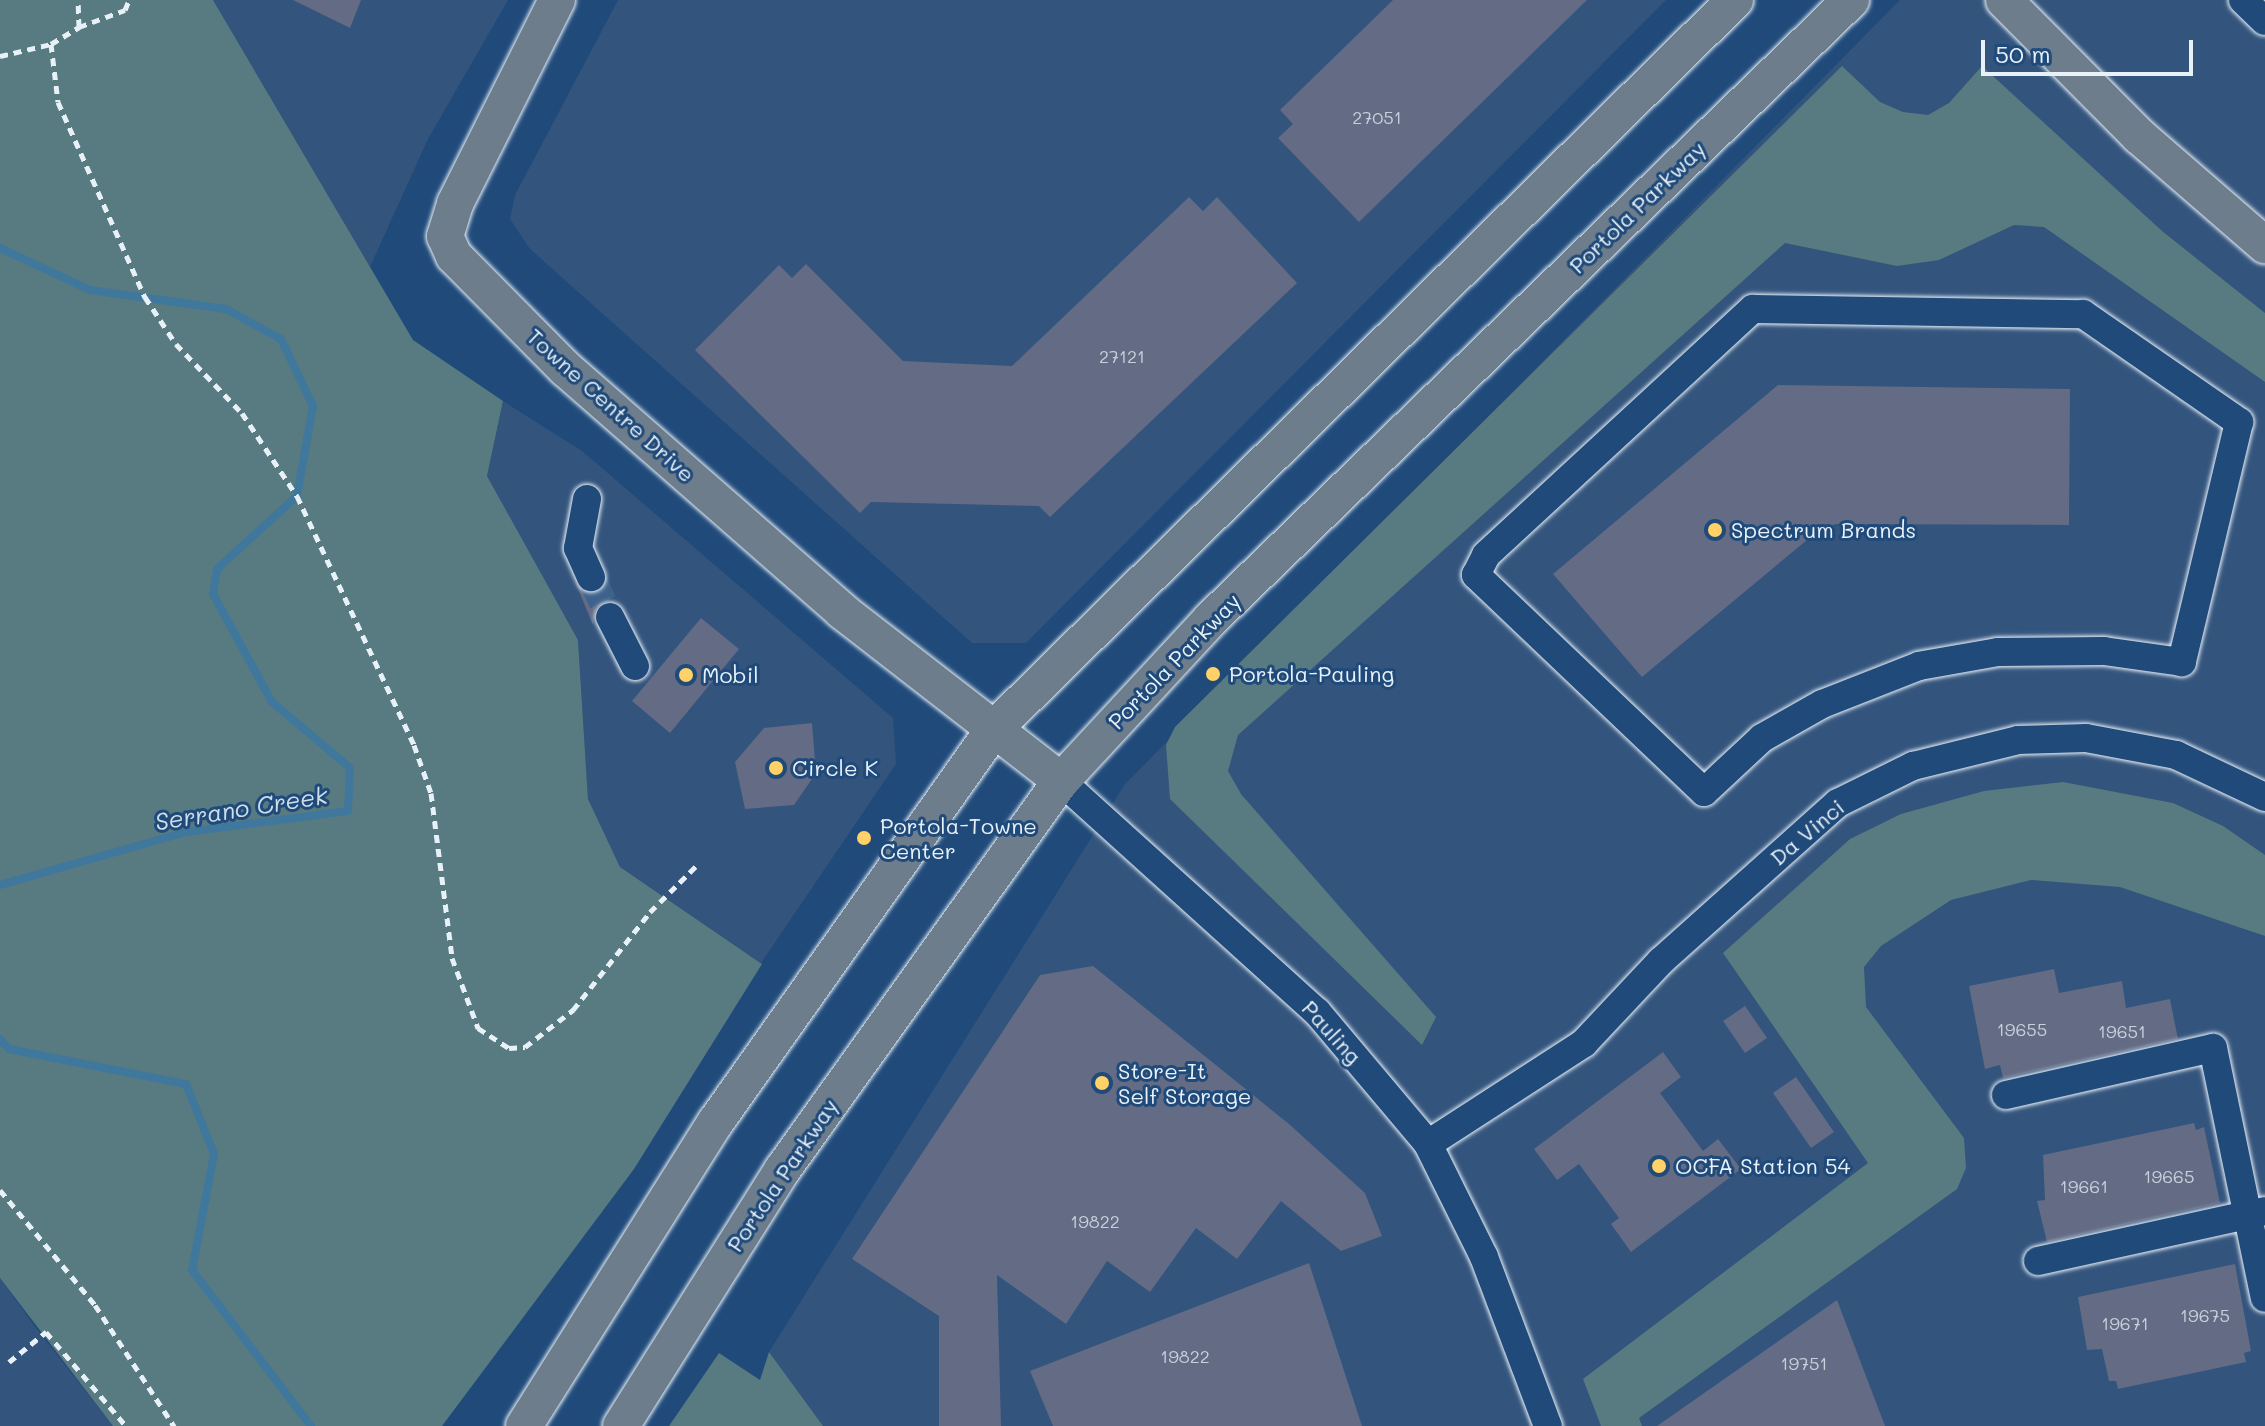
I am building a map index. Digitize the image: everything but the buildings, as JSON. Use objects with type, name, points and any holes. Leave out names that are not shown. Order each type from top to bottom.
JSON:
[{"type":"main road","name":"Towne Centre Drive","points":[[557,0],[455,204],[446,229],[449,248],[566,369],[842,611],[993,730]]},
{"type":"main road","points":[[524,1426],[715,1123],[993,730],[1735,0]]},
{"type":"main road","name":"Portola Parkway","points":[[621,1426],[783,1169],[1061,781],[1210,620],[1851,0]]},
{"type":"main road","points":[[2004,0],[2139,136],[2265,245]]},
{"type":"main road","name":"Pauling","points":[[993,730],[1061,781]]},
{"type":"street","points":[[2243,0],[2265,21]]},
{"type":"street","points":[[1753,309],[2083,314],[2239,422],[2182,662],[2104,651],[1998,652],[1919,666],[1822,704],[1762,738],[1704,792],[1476,575],[1486,555],[1753,309]]},
{"type":"street","points":[[587,499],[578,548],[591,577]]},
{"type":"street","points":[[610,617],[635,666]]},
{"type":"street","name":"Da Vinci","points":[[1428,1144],[1584,1043],[1661,961],[1838,803],[1913,766],[2018,740],[2086,738],[2176,755],[2265,797]]},
{"type":"street","name":"Pauling","points":[[1061,781],[1317,1012],[1428,1144],[1484,1257],[1548,1426]]},
{"type":"street","points":[[2006,1095],[2213,1048],[2257,1213],[2265,1298]]},
{"type":"street","points":[[2038,1261],[2257,1213]]},
{"type":"path","points":[[78,0],[79,27]]},
{"type":"path","points":[[0,56],[51,44],[79,27],[125,10],[129,0]]},
{"type":"path","points":[[51,44],[58,102],[145,297],[176,344],[242,413],[297,496],[414,745],[431,793],[452,958],[478,1028],[509,1048],[525,1047],[573,1010],[650,912],[698,864]]},
{"type":"path","points":[[0,1190],[95,1305],[174,1426]]},
{"type":"path","points":[[9,1362],[46,1332],[126,1426]]},
{"type":"shaded area","points":[[213,0],[508,0],[428,139],[370,267]]},
{"type":"shaded area","points":[[618,0],[1666,0],[1026,643],[972,643],[530,249],[510,219],[515,195]]},
{"type":"shaded area","points":[[1900,0],[2265,0],[2265,1426],[822,1426],[769,1352],[1125,784]]},
{"type":"shaded area","points":[[503,401],[582,451],[893,718],[896,764],[761,963],[620,867],[588,799],[578,640],[487,476]]},
{"type":"shaded area","points":[[0,1278],[36,1328],[113,1426],[0,1426]]},
{"type":"green space","points":[[0,0],[213,0],[413,340],[503,401],[487,476],[578,640],[588,799],[620,867],[762,964],[634,1169],[442,1426],[113,1426],[0,1278]]},
{"type":"green space","points":[[1842,66],[1880,102],[1903,112],[1928,115],[1949,103],[1982,66],[2162,231],[2265,313],[2265,382],[2044,227],[2014,225],[1939,260],[1897,266],[1785,243],[1238,735],[1228,771],[1241,794],[1436,1017],[1422,1045],[1170,799],[1166,745],[1175,727]]},
{"type":"green space","points":[[2063,782],[2173,803],[2223,826],[2265,855],[2265,936],[2120,887],[2031,880],[1951,900],[1881,946],[1864,967],[1866,1007],[1964,1138],[1966,1168],[1957,1189],[1639,1418],[1642,1426],[1601,1426],[1583,1379],[1868,1163],[1723,953],[1850,839],[1901,814],[1984,791]]},
{"type":"green space","points":[[769,1352],[823,1426],[669,1426],[719,1353],[760,1380]]},
{"type":"waterway","name":"Serrano Creek","points":[[0,248],[90,290],[226,309],[281,339],[313,406],[297,496],[217,569],[213,594],[272,702],[350,768],[348,811],[186,832],[0,885]]},
{"type":"waterway","name":"Serrano Creek","points":[[0,1039],[9,1049],[186,1084],[214,1154],[192,1270],[311,1426]]},
{"type":"tunnel","points":[[591,577],[610,617]]},
{"type":"place","name":"Spectrum Brands","points":[[1715,530]]},
{"type":"place","name":"Portola-Pauling","points":[[1213,674]]},
{"type":"place","name":"Mobil","points":[[686,675]]},
{"type":"place","name":"Circle K","points":[[776,768]]},
{"type":"place","name":"Portola-Towne Center","points":[[864,838]]},
{"type":"place","name":"Store-It Self Storage","points":[[1102,1083]]},
{"type":"place","name":"OCFA Station 54","points":[[1659,1166]]}]
